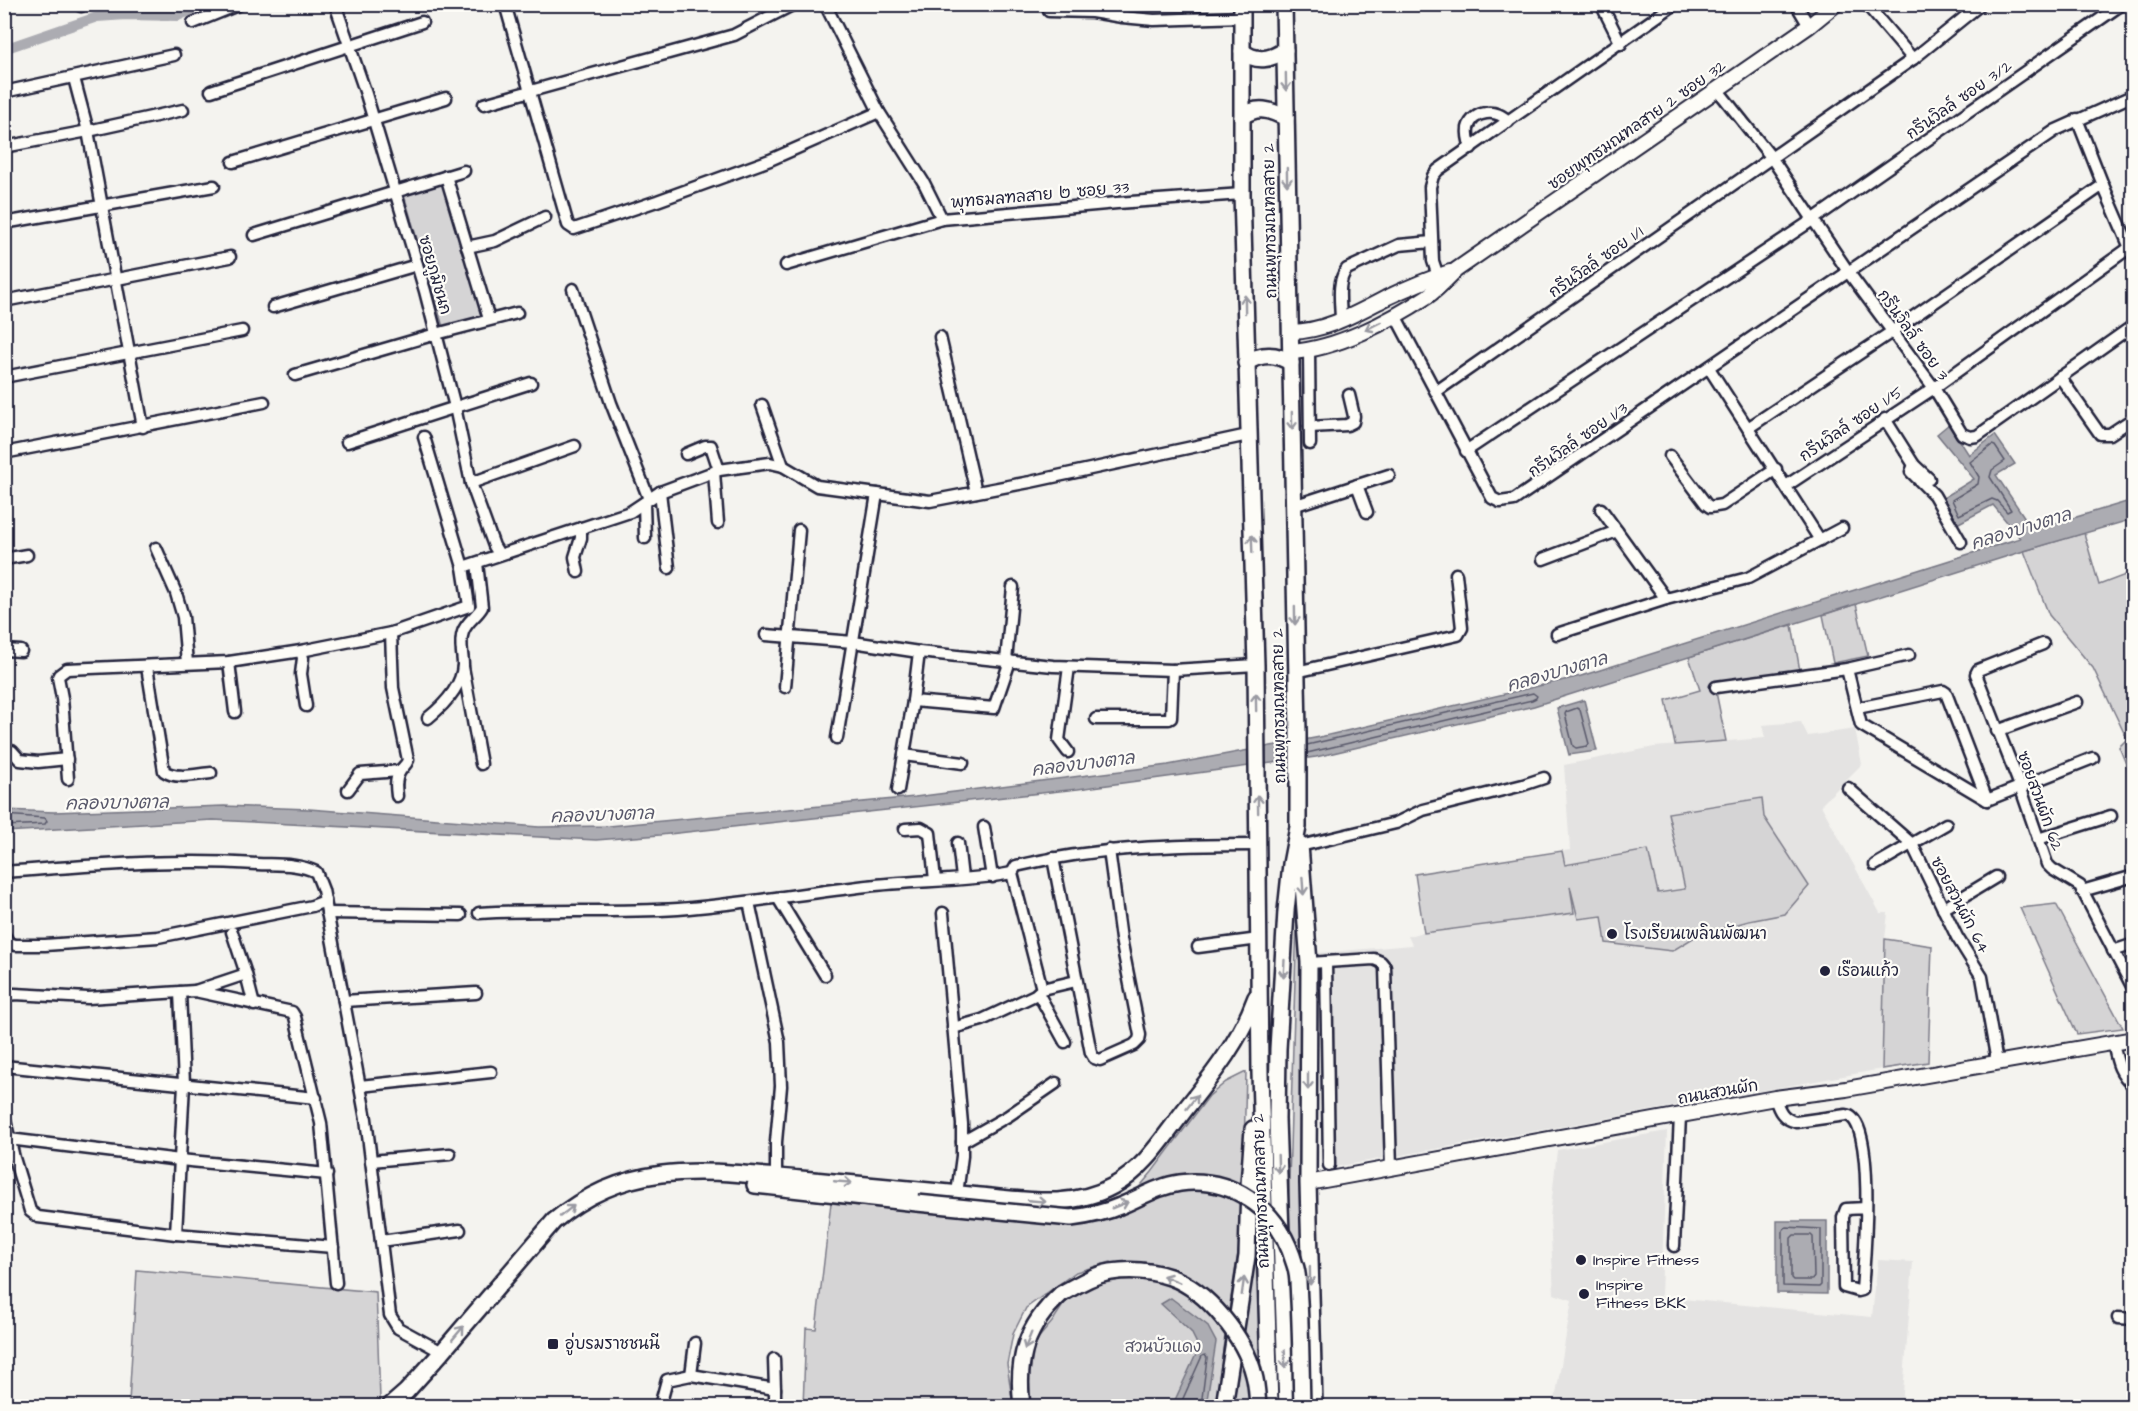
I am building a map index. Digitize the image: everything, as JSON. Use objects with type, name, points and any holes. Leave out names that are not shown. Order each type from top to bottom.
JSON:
[{"type":"main road","name":"ถนนพุทธมณฑลสาย 2","points":[[1284,4],[1298,733],[1298,827],[1290,864],[1286,911],[1276,1119],[1286,1403]]},
{"type":"main road","name":"ถนนพุทธมณฑลสาย 2","points":[[1242,11],[1242,194],[1256,665],[1260,1073],[1270,1407]]},
{"type":"main road","points":[[1242,51],[1250,57],[1262,59],[1275,56],[1285,50]]},
{"type":"main road","points":[[1242,117],[1250,112],[1263,109],[1286,118]]},
{"type":"main road","points":[[1246,363],[1255,357],[1275,355],[1291,358]]},
{"type":"main road","points":[[1298,827],[1309,963],[1308,1183],[1314,1407]]},
{"type":"main road","points":[[390,1407],[442,1352],[542,1234],[568,1210],[595,1193],[635,1179],[701,1171],[920,1189],[1054,1203],[1092,1195],[1113,1186],[1129,1176],[1148,1158],[1220,1065],[1238,1039],[1251,1013],[1259,988]]},
{"type":"main road","points":[[1224,1407],[1246,1256],[1250,1160],[1260,1073]]},
{"type":"main road","points":[[701,1171],[719,1179],[745,1184],[1071,1218],[1100,1213],[1167,1185],[1200,1181],[1239,1192],[1257,1204],[1281,1229],[1296,1267],[1302,1407]]},
{"type":"main road","points":[[1022,1407],[1020,1370],[1024,1347],[1046,1308],[1061,1294],[1084,1281],[1109,1273],[1129,1271],[1148,1272],[1172,1278],[1195,1292],[1214,1308],[1232,1329],[1245,1350],[1254,1375],[1258,1407]]},
{"type":"street","points":[[193,23],[240,4]]},
{"type":"street","name":"ซอยภูมิชนก","points":[[335,4],[374,121],[417,265],[455,407],[471,483],[499,554]]},
{"type":"street","points":[[505,4],[568,225],[574,228],[770,160],[879,112]]},
{"type":"street","points":[[484,104],[531,93],[734,35],[794,4]]},
{"type":"street","name":"พุทธมลฑลสาย ๒ ซอย 33","points":[[825,4],[879,112],[924,183],[942,219],[1242,194]]},
{"type":"street","points":[[1601,4],[1621,44]]},
{"type":"street","points":[[1438,276],[1433,261],[1430,187],[1433,176],[1438,170],[1675,4]]},
{"type":"street","points":[[1796,4],[1809,26]]},
{"type":"street","name":"ซอยพุทธมณฑลสาย 2 ซอย 32","points":[[1291,358],[1344,341],[1430,295],[1456,270],[1809,26],[1836,4]]},
{"type":"street","points":[[1866,4],[1913,59]]},
{"type":"street","name":"กรีนวิลล์ ซอย 1/1","points":[[1437,392],[1913,59],[1981,4]]},
{"type":"street","name":"กรีนวิลล์ ซอย 3/2","points":[[1466,451],[1814,219],[2122,4]]},
{"type":"street","points":[[1049,11],[1092,12],[1154,20],[1242,11]]},
{"type":"street","points":[[211,92],[422,22]]},
{"type":"street","points":[[4,92],[174,55]]},
{"type":"street","points":[[75,78],[88,131],[143,426]]},
{"type":"street","name":"กรีนวิลล์ ซอย 3","points":[[1717,89],[1772,157],[1849,273],[1934,388],[1962,434],[1970,437],[1977,436],[2133,326]]},
{"type":"street","points":[[1849,273],[2056,130],[2133,95]]},
{"type":"street","points":[[233,162],[446,98]]},
{"type":"street","points":[[4,147],[183,110]]},
{"type":"street","points":[[1471,148],[1468,130],[1474,119],[1480,115],[1495,112],[1508,122]]},
{"type":"street","points":[[2078,119],[2131,253]]},
{"type":"street","points":[[254,235],[464,171]]},
{"type":"street","points":[[446,176],[489,319]]},
{"type":"street","points":[[1748,428],[1893,331],[2103,185]]},
{"type":"street","points":[[4,223],[214,186]]},
{"type":"street","points":[[467,247],[495,241],[544,217]]},
{"type":"street","points":[[786,265],[942,219]]},
{"type":"street","points":[[1341,321],[1340,284],[1342,274],[1347,269],[1399,244],[1432,242]]},
{"type":"street","name":"กรีนวิลล์ ซอย 1/5","points":[[1786,486],[2131,253]]},
{"type":"street","points":[[4,302],[230,257]]},
{"type":"street","points":[[273,307],[417,265]]},
{"type":"street","name":"ซอยพุทธมณฑลสาย 2 ซอย 32","points":[[1291,332],[1307,332],[1341,321],[1386,298],[1456,270]]},
{"type":"street","name":"กรีนวิลล์ ซอย 1/3","points":[[1395,315],[1492,498],[1500,502],[1514,501],[1849,273]]},
{"type":"street","points":[[573,289],[646,501],[645,538]]},
{"type":"street","points":[[1386,298],[1395,315]]},
{"type":"street","points":[[295,375],[517,313]]},
{"type":"street","points":[[4,377],[242,331]]},
{"type":"street","points":[[940,336],[976,492]]},
{"type":"street","points":[[1309,351],[1310,444]]},
{"type":"street","points":[[1708,368],[1776,469],[1820,540]]},
{"type":"street","points":[[2060,378],[2100,434],[2110,434],[2133,420]]},
{"type":"street","points":[[347,442],[531,383]]},
{"type":"street","points":[[1310,426],[1347,425],[1353,422],[1354,416],[1349,395]]},
{"type":"street","points":[[4,453],[264,402]]},
{"type":"street","points":[[762,405],[783,466]]},
{"type":"street","points":[[1885,419],[1914,465],[1929,479]]},
{"type":"street","points":[[463,567],[630,512],[660,492],[716,471],[761,463],[783,466],[817,486],[930,501],[1248,435]]},
{"type":"street","points":[[68,779],[59,675],[67,669],[229,662],[301,651],[391,633],[470,606],[463,567],[424,437]]},
{"type":"street","points":[[471,483],[575,446]]},
{"type":"street","points":[[686,454],[705,446],[711,446],[716,471],[718,523]]},
{"type":"street","points":[[1670,456],[1710,507],[1722,505],[1776,469]]},
{"type":"street","points":[[1914,465],[1911,472],[1934,495],[1961,542]]},
{"type":"street","points":[[1293,506],[1389,475]]},
{"type":"street","points":[[1357,485],[1367,512]]},
{"type":"street","points":[[660,492],[669,568]]},
{"type":"street","points":[[837,738],[877,494]]},
{"type":"street","points":[[1601,509],[1666,599]]},
{"type":"street","points":[[578,572],[574,557],[581,538],[581,528]]},
{"type":"street","points":[[1557,634],[1666,599],[1748,578],[1842,528]]},
{"type":"street","points":[[785,687],[799,530]]},
{"type":"street","points":[[1543,560],[1617,531]]},
{"type":"street","points":[[156,548],[176,593],[183,617],[187,663]]},
{"type":"street","points":[[4,559],[27,555]]},
{"type":"street","points":[[477,563],[482,607],[462,633],[463,667],[481,764]]},
{"type":"street","points":[[1296,672],[1458,635],[1462,628],[1456,574]]},
{"type":"street","points":[[913,701],[994,708],[1008,661],[1013,587]]},
{"type":"street","points":[[348,790],[360,774],[399,771],[407,765],[408,759],[393,688],[391,633]]},
{"type":"street","points":[[766,636],[853,642],[919,652],[1070,667],[1173,670],[1256,665]]},
{"type":"street","name":"ซอยสวนผัก 62","points":[[2043,644],[1978,670],[1976,674],[2020,786],[2047,864],[2080,886],[2133,990]]},
{"type":"street","points":[[4,650],[21,651]]},
{"type":"street","points":[[301,651],[303,658],[301,674],[306,706]]},
{"type":"street","points":[[897,790],[919,652]]},
{"type":"street","points":[[1716,687],[1847,669],[1909,655]]},
{"type":"street","points":[[229,662],[235,712]]},
{"type":"street","points":[[147,667],[164,771],[179,776],[211,773]]},
{"type":"street","points":[[428,718],[444,706],[463,667]]},
{"type":"street","points":[[1068,752],[1059,740],[1070,667]]},
{"type":"street","points":[[1847,669],[1861,725],[1987,800]]},
{"type":"street","points":[[1096,719],[1171,718],[1173,670]]},
{"type":"street","points":[[1857,708],[1943,691],[1946,693],[1987,800]]},
{"type":"street","points":[[1997,731],[2077,702]]},
{"type":"street","points":[[12,751],[20,760],[38,762],[67,759]]},
{"type":"street","points":[[904,755],[963,763]]},
{"type":"street","points":[[1987,800],[2093,758]]},
{"type":"street","points":[[397,796],[396,779],[399,771]]},
{"type":"street","points":[[1300,846],[1396,823],[1423,810],[1544,778]]},
{"type":"street","name":"ซอยสวนผัก 64","points":[[1848,788],[1912,844],[1957,938],[1982,977],[1997,1062]]},
{"type":"street","points":[[2038,839],[2111,816]]},
{"type":"street","points":[[1875,865],[1946,824]]},
{"type":"street","points":[[984,827],[992,877]]},
{"type":"street","points":[[905,829],[921,828],[930,833],[935,880]]},
{"type":"street","points":[[958,843],[962,879]]},
{"type":"street","points":[[1065,1042],[1040,991],[1012,873],[1016,866],[1109,849],[1179,845],[1258,845]]},
{"type":"street","points":[[1053,858],[1091,1053],[1094,1058],[1100,1060],[1134,1045],[1140,1035],[1120,939],[1109,849]]},
{"type":"street","points":[[4,872],[208,861],[299,866],[316,872],[323,890],[360,1086],[390,1315],[398,1328],[442,1352]]},
{"type":"street","points":[[478,913],[530,910],[644,911],[749,902],[867,886],[992,877],[1012,873]]},
{"type":"street","points":[[2082,891],[2133,876]]},
{"type":"street","points":[[1943,909],[1996,877]]},
{"type":"street","points":[[778,898],[825,975]]},
{"type":"street","points":[[4,935],[9,943],[15,945],[158,937],[312,906],[325,901]]},
{"type":"street","points":[[749,902],[779,1042],[781,1086],[776,1142],[776,1177]]},
{"type":"street","points":[[327,913],[461,915]]},
{"type":"street","points":[[943,913],[962,1124],[957,1194]]},
{"type":"street","points":[[232,932],[254,1005]]},
{"type":"street","points":[[1198,947],[1259,939]]},
{"type":"street","points":[[2113,951],[2133,944]]},
{"type":"street","points":[[1309,963],[1374,959],[1381,962],[1384,967],[1391,1168]]},
{"type":"street","points":[[1326,962],[1329,1166]]},
{"type":"street","points":[[4,996],[15,994],[88,998],[195,991],[246,974]]},
{"type":"street","points":[[953,1028],[982,1020],[1040,991],[1076,981]]},
{"type":"street","points":[[195,991],[254,1005],[288,1010],[295,1017],[316,1098],[327,1174],[336,1283]]},
{"type":"street","points":[[176,1234],[184,1084],[180,992]]},
{"type":"street","points":[[344,1001],[476,993]]},
{"type":"street","name":"ถนนสวนผัก","points":[[1308,1183],[1775,1098],[1846,1089],[2133,1038]]},
{"type":"street","points":[[2113,1042],[2123,1077],[2133,1086]]},
{"type":"street","points":[[4,1066],[316,1098]]},
{"type":"street","points":[[360,1086],[491,1072]]},
{"type":"street","points":[[962,1142],[1008,1116],[1056,1083]]},
{"type":"street","points":[[1775,1098],[1780,1112],[1789,1120],[1797,1122],[1846,1115],[1856,1120],[1864,1149],[1867,1180],[1866,1208],[1862,1290],[1858,1291],[1844,1287],[1843,1217],[1846,1209],[1866,1208]]},
{"type":"street","points":[[4,1116],[30,1211],[38,1217],[176,1234],[333,1247]]},
{"type":"street","points":[[1674,1246],[1680,1116]]},
{"type":"street","points":[[9,1139],[180,1160],[327,1174]]},
{"type":"street","points":[[371,1161],[450,1154]]},
{"type":"street","points":[[381,1241],[460,1230]]},
{"type":"street","points":[[2118,1318],[2133,1319]]},
{"type":"street","points":[[691,1375],[695,1343]]},
{"type":"street","points":[[774,1359],[775,1407]]},
{"type":"street","points":[[660,1407],[667,1380],[691,1375],[775,1389]]},
{"type":"shaded area","name":"โรงเรียนเพลินพัฒนา","points":[[1801,722],[1808,736],[1855,729],[1862,764],[1821,805],[1880,913],[1888,913],[1885,939],[1882,1069],[1322,1168],[1318,953],[1412,945],[1408,936],[1424,932],[1415,874],[1570,850],[1564,765],[1654,747],[1765,738],[1762,725]]},
{"type":"shaded area","points":[[1667,1131],[1661,1297],[1872,1317],[1878,1260],[1913,1262],[1902,1406],[1554,1406],[1572,1300],[1554,1294],[1550,1218],[1557,1150]]},
{"type":"green space","points":[[443,183],[484,315],[443,327],[404,195]]},
{"type":"green space","points":[[2084,533],[2099,585],[2133,572],[2133,781],[2119,747],[2127,739],[2093,668],[2049,615],[2024,551]]},
{"type":"green space","points":[[1856,604],[1868,656],[1833,663],[1823,615]]},
{"type":"green space","points":[[1792,625],[1801,677],[1716,692],[1726,741],[1675,745],[1666,700],[1700,690],[1689,657]]},
{"type":"green space","points":[[1762,798],[1764,817],[1809,886],[1785,914],[1698,935],[1672,951],[1606,943],[1602,916],[1578,919],[1570,886],[1574,913],[1424,933],[1415,874],[1562,851],[1565,865],[1648,850],[1658,893],[1685,889],[1668,813]]},
{"type":"green space","points":[[2056,904],[2123,1028],[2077,1034],[2020,908]]},
{"type":"green space","points":[[1297,923],[1302,923],[1308,1406],[1234,1406],[1253,1250],[1254,1210],[1273,1209],[1280,1402]]},
{"type":"green space","points":[[1885,939],[1932,946],[1928,1062],[1882,1069]]},
{"type":"green space","name":"สวนบัวแดง","points":[[1246,1072],[1242,1227],[1223,1349],[1220,1406],[1031,1406],[1028,1385],[1035,1342],[1067,1299],[1088,1286],[1116,1281],[1111,1262],[1076,1272],[1026,1308],[1013,1334],[1007,1364],[1013,1406],[803,1406],[806,1328],[816,1329],[831,1203],[1054,1225],[1069,1212],[1075,1213],[1136,1191],[1209,1096],[1226,1082]]},
{"type":"green space","points":[[137,1270],[376,1292],[380,1399],[367,1406],[167,1406],[129,1402]]},
{"type":"water","name":"คลองบางตาล","points":[[1949,424],[1969,455],[1995,435],[2015,464],[1996,475],[2033,530],[2133,500],[2133,519],[2024,551],[1534,706],[1316,757],[1078,789],[596,840],[213,820],[5,832],[5,810],[54,812],[224,806],[309,809],[539,827],[609,826],[915,797],[1168,765],[1320,737],[1581,676],[2020,538],[1993,505],[1957,524],[1943,498],[1974,479],[1937,434]]},
{"type":"water","points":[[1584,700],[1597,751],[1569,755],[1557,708]]},
{"type":"water","points":[[1777,1221],[1827,1221],[1827,1294],[1777,1293]]},
{"type":"water","points":[[1171,1298],[1207,1325],[1216,1342],[1206,1406],[1164,1406],[1175,1400],[1199,1348],[1191,1332],[1161,1304]]},
{"type":"waterway","points":[[4,49],[97,17],[178,16],[205,4]]},
{"type":"place","name":"โรงเรียนเพลินพัฒนา","points":[[1612,934]]},
{"type":"place","name":"เรือนแก้ว","points":[[1825,971]]},
{"type":"place","name":"Inspire Fitness","points":[[1581,1260]]},
{"type":"place","name":"Inspire Fitness BKK","points":[[1584,1294]]},
{"type":"place","name":"อู่บรมราชชนนี","points":[[553,1344]]}]
